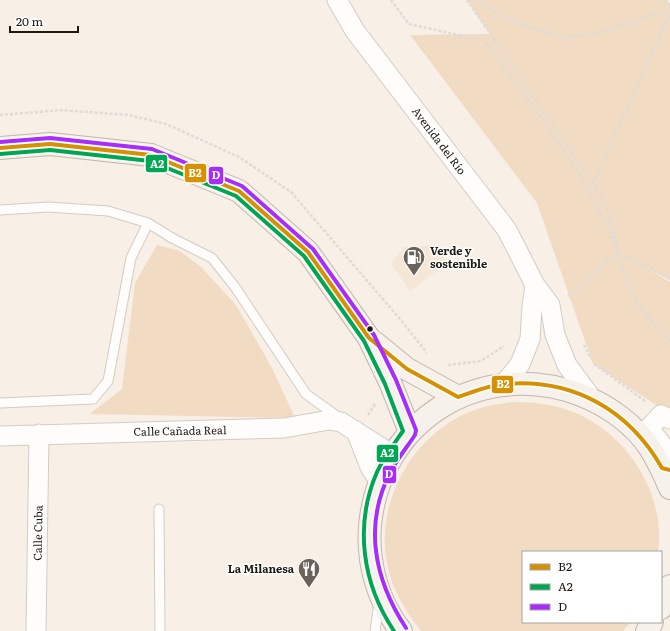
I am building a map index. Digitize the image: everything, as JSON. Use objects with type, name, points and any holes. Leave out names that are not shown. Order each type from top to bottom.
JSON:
[{"type":"main road","points":[[0,148],[50,144],[151,155],[239,191],[308,252],[369,338],[390,382],[410,432]]},
{"type":"main road","points":[[369,338],[407,369],[458,397]]},
{"type":"main road","points":[[401,631],[394,622],[380,596],[372,568],[369,539],[371,509],[379,481],[393,455],[410,432],[433,412],[458,397],[480,389],[504,384],[534,383],[564,388],[592,399],[614,412],[667,463],[670,488]]},
{"type":"main road","points":[[662,606],[670,586]]},
{"type":"street","name":"Avenida del Río","points":[[337,0],[355,30],[507,230],[535,285],[550,305],[555,335],[567,365],[592,399]]},
{"type":"street","points":[[504,384],[520,364],[530,339],[535,285]]},
{"type":"street","points":[[664,419],[649,428],[666,450],[667,463]]},
{"type":"street","name":"Calle Cañada Real","points":[[0,436],[284,428],[329,420],[341,422],[393,455]]},
{"type":"street","points":[[356,431],[370,467],[379,481]]},
{"type":"street","name":"Calle Cuba","points":[[36,631],[39,434]]},
{"type":"lane","points":[[0,210],[48,207],[108,211],[148,223],[172,238],[212,258],[235,287],[306,394],[356,431]]},
{"type":"lane","points":[[0,403],[93,399],[108,381],[132,258],[148,223]]},
{"type":"lane","points":[[158,509],[160,631]]},
{"type":"lane","points":[[375,631],[380,596]]},
{"type":"path","points":[[391,0],[409,24],[486,41],[571,162],[602,214],[619,254],[670,279]]},
{"type":"path","points":[[467,0],[593,183],[609,212],[620,261],[637,304],[666,337],[670,344]]},
{"type":"path","points":[[476,0],[504,17],[531,28],[564,38],[596,34],[670,9]]},
{"type":"path","points":[[665,0],[670,5]]},
{"type":"path","points":[[593,183],[670,14]]},
{"type":"path","points":[[0,115],[61,110],[128,115],[166,124],[240,157],[291,192],[429,355]]},
{"type":"path","points":[[550,305],[567,308],[567,296],[606,262],[619,254]]},
{"type":"path","points":[[555,335],[570,332],[578,334],[593,364],[645,401],[664,419]]},
{"type":"path","points":[[445,366],[481,361],[512,341],[530,339]]},
{"type":"shaded area","points":[[467,0],[666,0],[670,4],[670,280],[647,268],[670,282],[670,410],[661,408],[593,364],[537,203],[410,35],[490,34]]},
{"type":"shaded area","points":[[157,245],[180,251],[201,267],[236,305],[272,368],[295,418],[90,414],[122,389],[135,283]]},
{"type":"shaded area","name":"Verde y sostenible","points":[[438,245],[447,263],[410,291],[391,263],[404,247]]},
{"type":"shaded area","points":[[515,402],[547,405],[563,408],[578,414],[596,424],[613,437],[628,453],[640,470],[650,489],[656,510],[659,531],[658,551],[522,551],[522,623],[630,623],[623,631],[421,631],[408,614],[392,582],[386,559],[385,535],[388,512],[395,490],[405,469],[419,449],[436,433],[462,415],[484,407]]},
{"type":"transit line","name":"D","points":[[0,142],[50,138],[152,149],[242,186],[313,249],[374,335],[396,380],[416,430],[415,435],[391,471],[382,491],[377,511],[375,531],[376,551],[386,590],[406,628]]},
{"type":"transit line","name":"B2","points":[[0,148],[50,144],[151,155],[239,191],[308,252],[369,338],[407,369],[458,397],[487,387],[505,384],[554,386],[576,393],[597,402],[616,414],[649,447],[662,468],[670,470]]},
{"type":"transit line","name":"A2","points":[[0,154],[50,150],[150,161],[236,196],[304,256],[364,341],[385,384],[403,431],[377,472],[365,512],[364,533],[368,574],[383,613],[394,631]]},
{"type":"place","name":"Verde y sostenible","points":[[414,276]]},
{"type":"place","name":"La Milanesa","points":[[309,588]]}]
